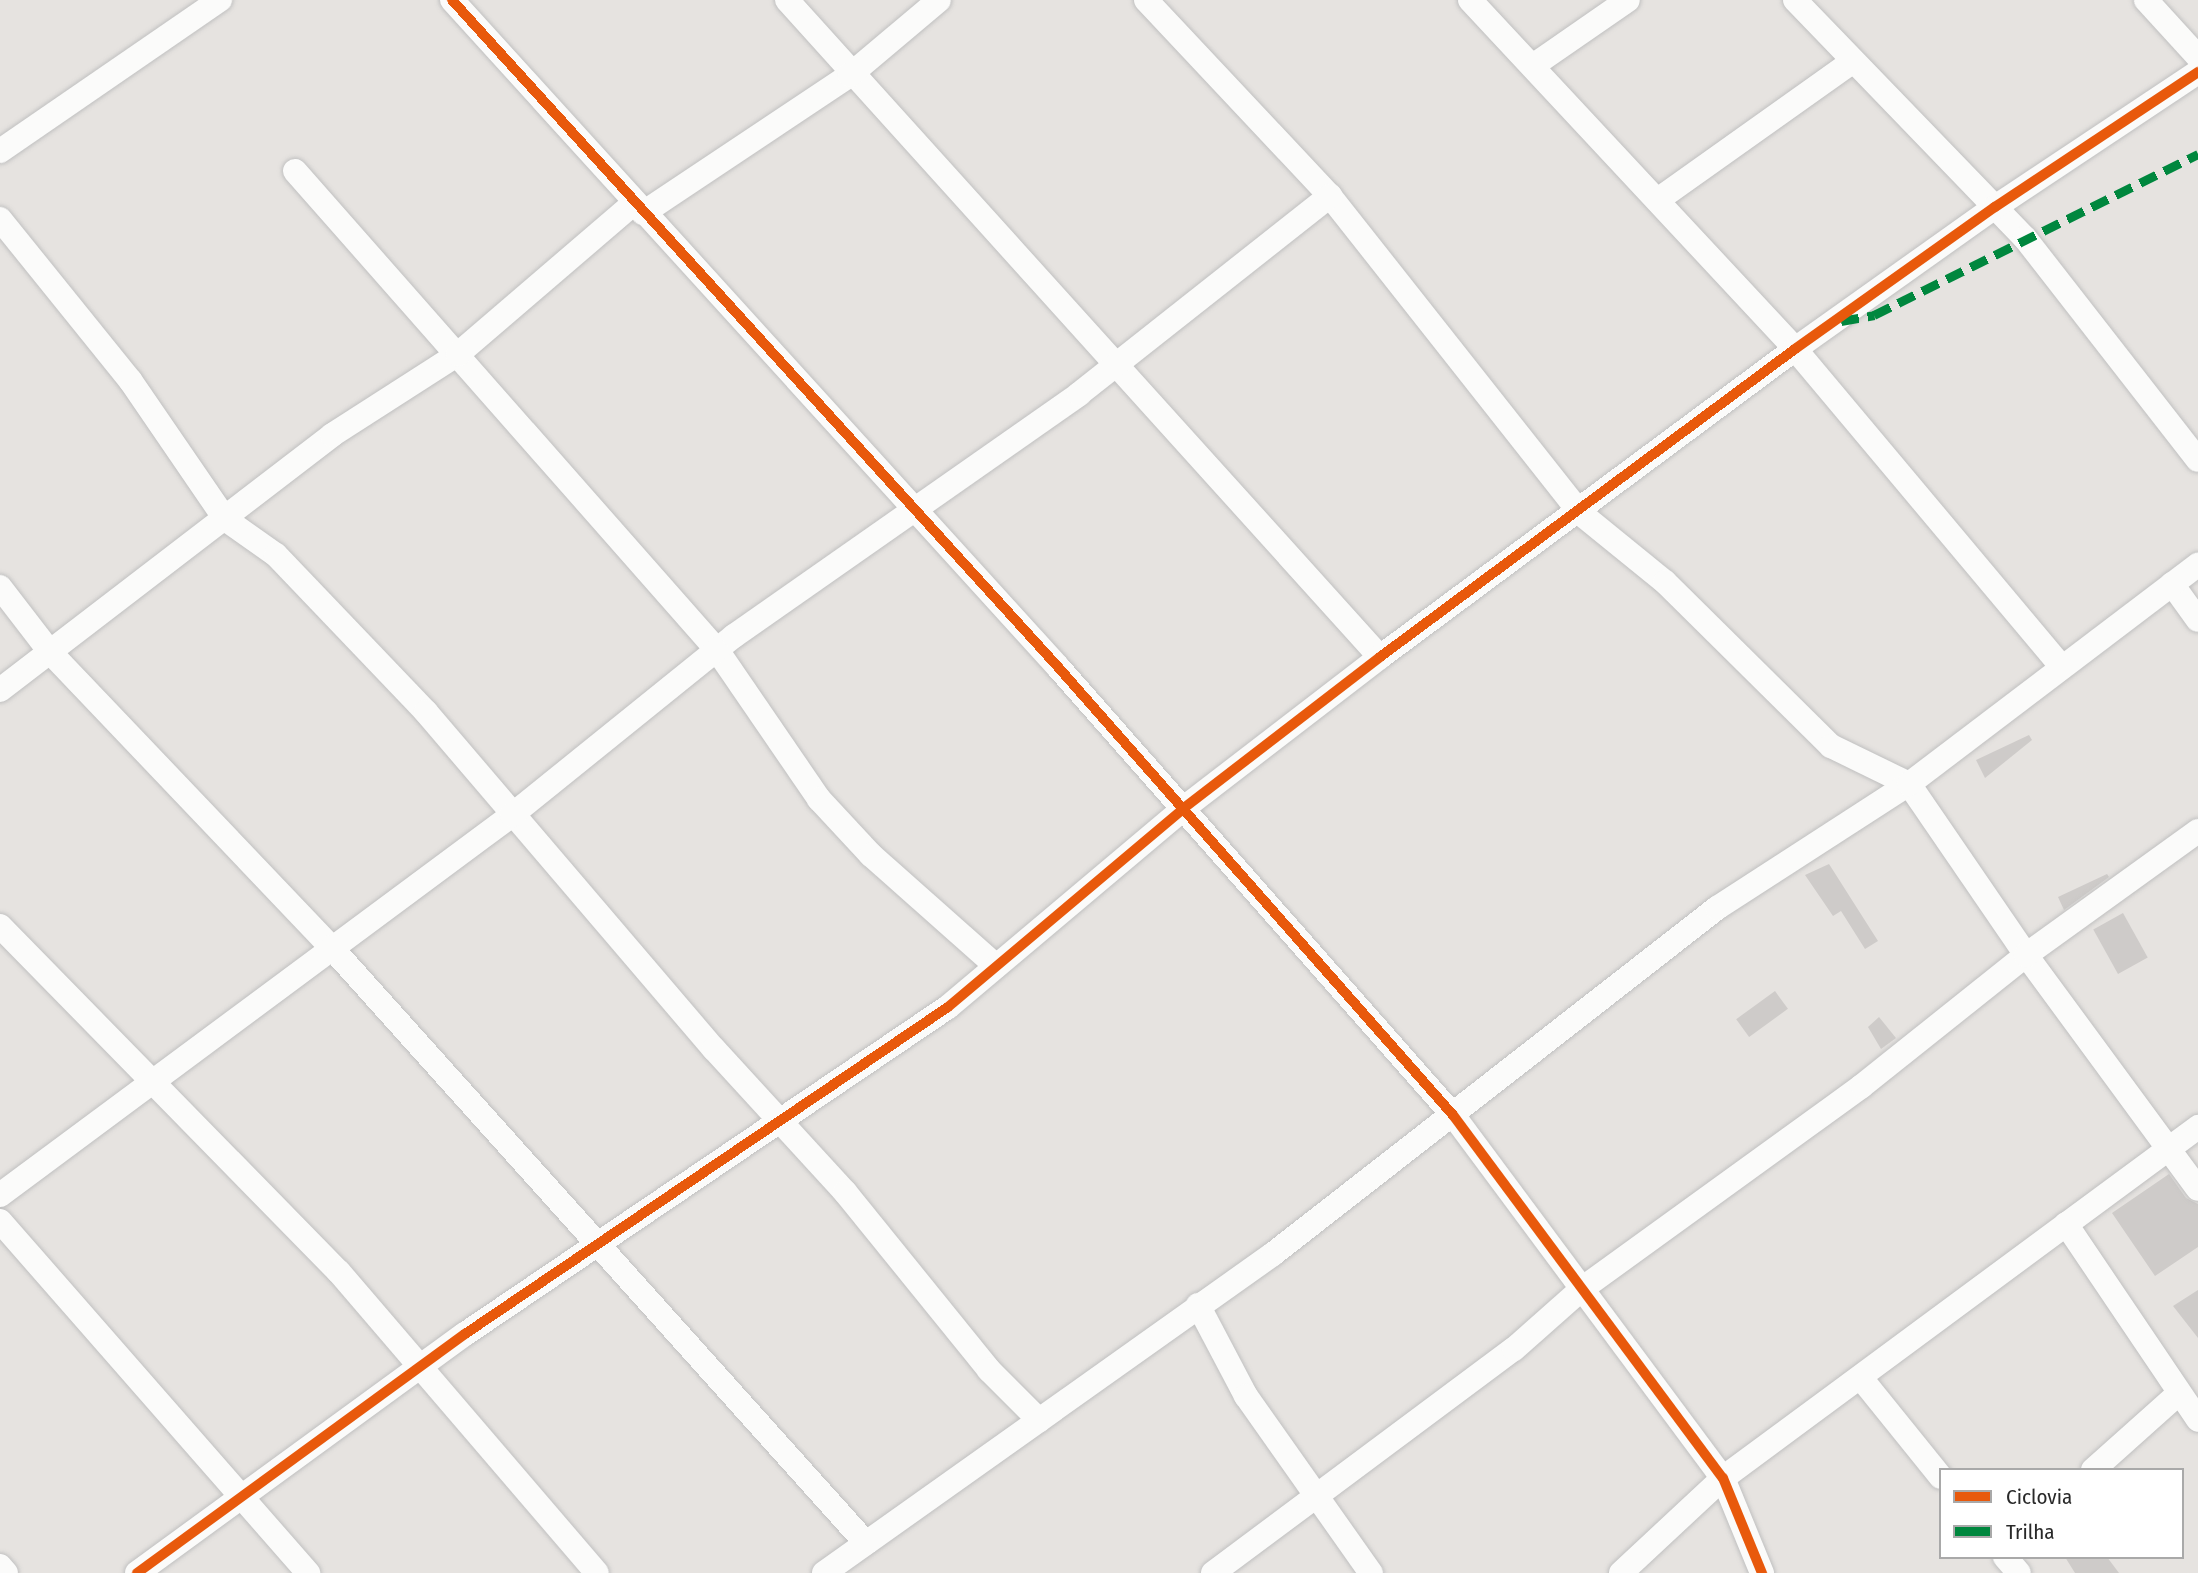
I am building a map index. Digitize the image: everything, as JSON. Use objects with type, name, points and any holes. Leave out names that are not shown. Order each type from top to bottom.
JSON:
[{"type":"street","points":[[0,151],[220,0]]},
{"type":"street","points":[[452,0],[1184,808],[1453,1115],[1723,1478],[1762,1573]]},
{"type":"street","points":[[787,0],[850,75],[1380,657]]},
{"type":"street","points":[[0,690],[332,435],[458,354],[638,208],[850,75],[939,0]]},
{"type":"street","points":[[1146,0],[1330,196],[1580,513],[1665,582],[1831,746],[1909,784],[2026,955],[2165,1148],[2198,1189]]},
{"type":"street","points":[[1470,0],[1659,199],[1795,349],[2062,667]]},
{"type":"street","points":[[1534,65],[1628,0]]},
{"type":"street","points":[[1795,0],[1995,206],[2198,460]]},
{"type":"street","points":[[2146,0],[2198,57]]},
{"type":"street","points":[[1659,199],[1853,61]]},
{"type":"street","points":[[137,1573],[241,1494],[780,1118],[948,1007],[1184,808],[1380,657],[1580,513],[1795,349],[1995,206],[2198,72]]},
{"type":"street","points":[[295,171],[717,650],[838,821],[996,966]]},
{"type":"street","points":[[0,1195],[152,1079],[512,815],[717,650],[914,513],[1113,365],[1330,196]]},
{"type":"street","points":[[0,219],[130,380],[225,519],[276,555],[426,712],[512,815],[780,1118],[989,1370],[1039,1420]]},
{"type":"street","points":[[824,1573],[1273,1254],[1717,908],[1909,784],[2198,565]]},
{"type":"street","points":[[2172,584],[2198,620]]},
{"type":"street","points":[[0,587],[50,652],[331,947],[866,1543]]},
{"type":"street","points":[[1213,1573],[1514,1349],[1583,1288],[1862,1086],[2026,955],[2198,831]]},
{"type":"street","points":[[0,926],[266,1194],[422,1368],[597,1573]]},
{"type":"street","points":[[1621,1573],[1723,1478],[1861,1378],[2165,1148],[2198,1127]]},
{"type":"street","points":[[0,1221],[308,1573]]},
{"type":"street","points":[[2066,1224],[2198,1420]]},
{"type":"street","points":[[1198,1305],[1246,1396],[1315,1498],[1371,1573]]},
{"type":"street","points":[[1861,1378],[1939,1475]]},
{"type":"street","points":[[2095,1468],[2179,1393]]},
{"type":"street","points":[[2007,1559],[2019,1573]]},
{"type":"street","points":[[0,1566],[6,1573]]},
{"type":"building","points":[[2029,735],[2032,740],[1985,778],[1976,760]]},
{"type":"building","points":[[1829,864],[1878,941],[1865,949],[1841,911],[1833,916],[1805,875]]},
{"type":"building","points":[[2107,874],[2109,877],[2064,910],[2058,897]]},
{"type":"building","points":[[2123,913],[2148,958],[2118,974],[2093,929]]},
{"type":"building","points":[[1775,991],[1788,1009],[1749,1037],[1736,1019]]},
{"type":"building","points":[[1879,1017],[1896,1038],[1881,1049],[1868,1027]]},
{"type":"building","points":[[2169,1174],[2186,1198],[2198,1204],[2198,1247],[2155,1276],[2112,1213]]},
{"type":"building","points":[[2198,1290],[2198,1338],[2173,1306]]},
{"type":"building","points":[[2066,1559],[2108,1559],[2119,1573],[2075,1573]]},
{"type":"marked path","points":[[1841,321],[1874,315],[2198,154]]},
{"type":"cycle path","points":[[452,0],[1058,667],[1453,1115],[1723,1478],[1762,1573]]},
{"type":"cycle path","points":[[137,1573],[465,1334],[948,1007],[1184,808],[1380,657],[1795,349],[1995,207],[2198,72]]}]
